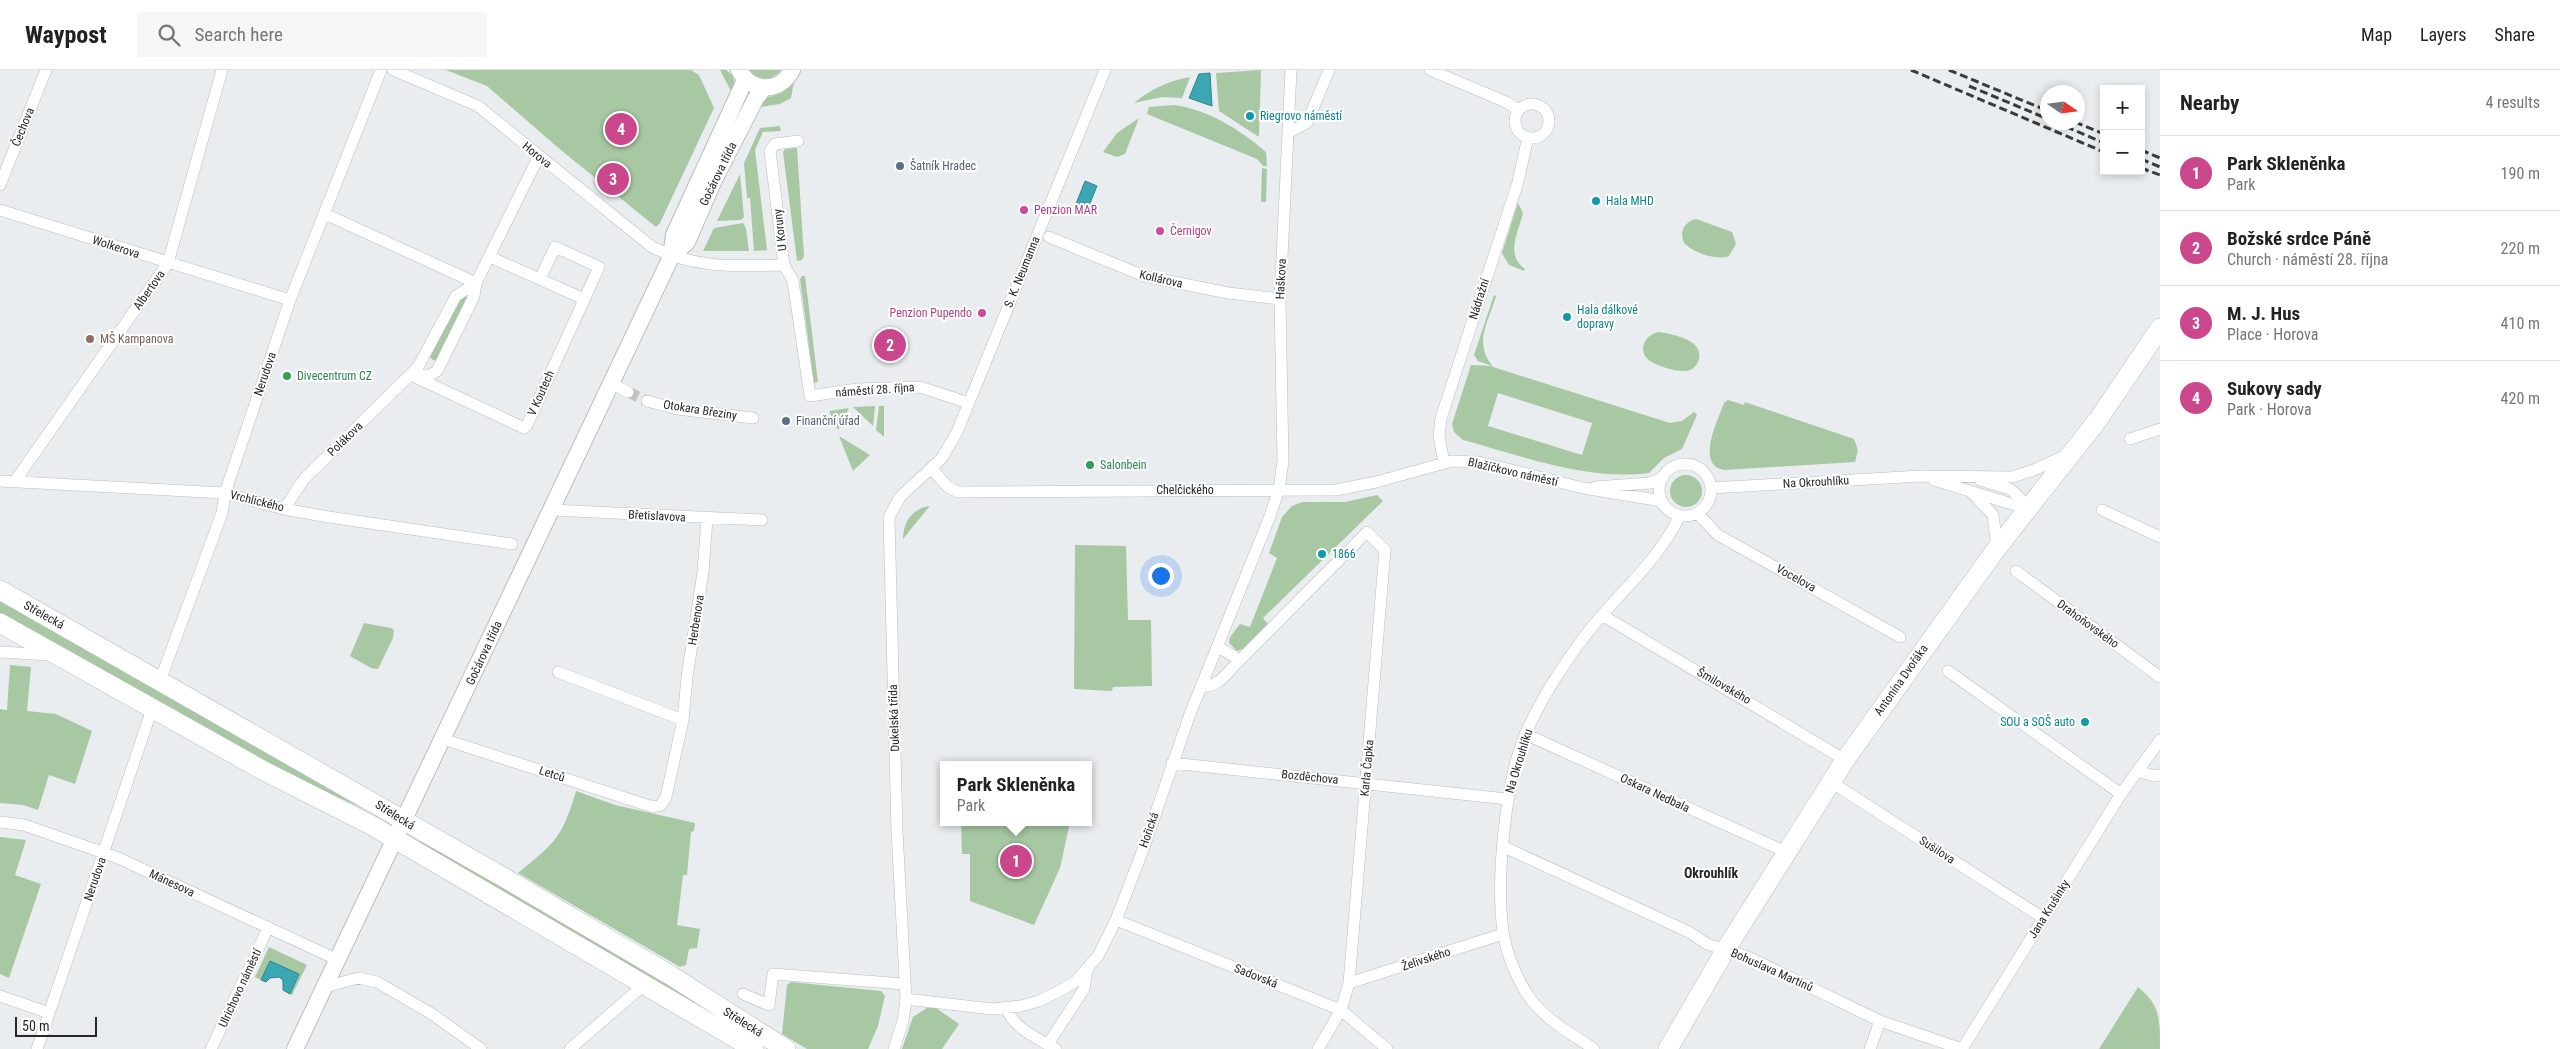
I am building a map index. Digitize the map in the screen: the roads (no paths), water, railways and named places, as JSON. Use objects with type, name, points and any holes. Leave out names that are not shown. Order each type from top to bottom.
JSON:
[{"type":"main road","name":"Antonína Dvořáka","points":[[1668,1049],[1786,852],[1845,760],[1997,548],[2020,512],[2038,496],[2072,452],[2127,379],[2160,328]]},
{"type":"main road","name":"Střelecká","points":[[0,590],[657,968],[786,1049]]},
{"type":"main road","name":"Střelecká","points":[[0,623],[152,709],[395,839],[754,1049]]},
{"type":"street","name":"Čechova","points":[[0,185],[46,70]]},
{"type":"street","name":"Albertova","points":[[15,481],[168,263],[222,70]]},
{"type":"street","name":"Nerudova","points":[[160,681],[222,512],[225,493],[290,300],[381,70]]},
{"type":"street","name":"Horova","points":[[393,70],[478,106],[649,246],[671,257],[707,265],[784,265]]},
{"type":"street","points":[[740,73],[764,88],[778,85],[792,70]]},
{"type":"street","name":"S. K. Neumanna","points":[[932,469],[950,446],[1104,70]]},
{"type":"street","name":"Haškova","points":[[1279,489],[1283,461],[1280,299],[1291,70]]},
{"type":"street","points":[[1288,133],[1307,123],[1329,70]]},
{"type":"street","points":[[1430,70],[1506,102],[1519,110]]},
{"type":"street","name":"Gočárova třída","points":[[295,1049],[671,257],[674,235],[740,73]]},
{"type":"street","name":"Gočárova třída","points":[[671,257],[687,242],[719,172],[756,98],[764,88]]},
{"type":"street","points":[[1527,104],[1537,105],[1546,112],[1548,123],[1544,132],[1539,136],[1528,137],[1523,135],[1516,126],[1516,115],[1527,104]]},
{"type":"street","name":"Nádražní","points":[[1444,463],[1439,436],[1441,418],[1518,182],[1528,137]]},
{"type":"street","name":"U Koruny","points":[[798,141],[775,144],[770,151],[784,265],[794,280],[810,396]]},
{"type":"street","points":[[411,374],[428,376],[437,371],[474,296],[476,283],[539,156]]},
{"type":"street","name":"Wolkerova","points":[[0,210],[290,300]]},
{"type":"street","points":[[324,214],[476,283]]},
{"type":"street","name":"Kollárova","points":[[1049,237],[1144,276],[1228,293],[1280,299]]},
{"type":"street","name":"V Koutech","points":[[411,374],[524,428],[599,267],[555,247],[540,279]]},
{"type":"street","points":[[490,257],[584,299]]},
{"type":"street","points":[[411,374],[423,361],[456,296],[476,283]]},
{"type":"street","name":"Polákova","points":[[284,509],[304,478],[411,374]]},
{"type":"street","points":[[612,384],[628,392]]},
{"type":"street","name":"náměstí 28. října","points":[[810,396],[857,389],[920,387],[968,403]]},
{"type":"street","name":"Otokara Březiny","points":[[648,401],[677,409],[753,418]]},
{"type":"street","points":[[2130,439],[2160,429]]},
{"type":"street","name":"Na Okrouhlíku","points":[[1711,488],[1921,476],[2012,477],[2034,470],[2072,452]]},
{"type":"street","name":"Blažíčkovo náměstí","points":[[1444,463],[1459,460],[1473,461],[1583,488],[1662,501]]},
{"type":"street","name":"Chelčického","points":[[932,469],[948,487],[958,492],[1336,490],[1376,482],[1444,463]]},
{"type":"street","points":[[1691,465],[1705,474],[1711,488],[1708,503],[1697,513],[1680,515],[1673,512],[1662,501],[1660,495],[1663,478],[1675,466],[1691,465]]},
{"type":"street","name":"Dukelská třída","points":[[894,1049],[903,1022],[906,999],[897,831],[888,533],[890,517],[895,504],[932,469]]},
{"type":"street","name":"Na Okrouhlíku","points":[[1921,476],[2005,502],[2020,512]]},
{"type":"street","points":[[1964,476],[2014,491],[2020,498],[2020,512]]},
{"type":"street","name":"Blažíčkovo náměstí","points":[[1583,488],[1650,483],[1663,478]]},
{"type":"street","name":"Vrchlického","points":[[0,481],[225,493],[284,509],[512,544]]},
{"type":"street","name":"Hořická","points":[[906,999],[1007,1009],[1039,1001],[1052,995],[1076,981],[1088,969],[1107,942],[1116,920],[1201,686],[1270,516],[1279,489]]},
{"type":"street","points":[[1969,490],[1992,515],[1997,548]]},
{"type":"street","name":"Břetislavova","points":[[552,510],[707,519],[762,520]]},
{"type":"street","points":[[2102,510],[2160,538]]},
{"type":"street","name":"Vocelova","points":[[1697,513],[1718,534],[1900,637]]},
{"type":"street","name":"Na Okrouhlíku","points":[[1594,1049],[1561,1027],[1531,1000],[1518,975],[1503,934],[1501,891],[1507,799],[1525,734],[1558,675],[1602,615],[1669,539],[1680,515]]},
{"type":"street","name":"Herbenova","points":[[661,805],[666,797],[683,720],[687,677],[703,572],[707,519]]},
{"type":"street","name":"Karla Čapka","points":[[1240,660],[1367,532],[1384,550],[1349,983],[1341,1010],[1318,1049]]},
{"type":"street","name":"Drahoňovského","points":[[2016,571],[2160,677]]},
{"type":"street","name":"Šmilovského","points":[[1602,615],[1845,760]]},
{"type":"street","points":[[1201,686],[1215,685],[1240,660],[1218,647]]},
{"type":"street","name":"Střelecká","points":[[0,652],[59,656]]},
{"type":"street","points":[[1948,670],[2121,794]]},
{"type":"street","points":[[558,672],[683,720]]},
{"type":"street","name":"Nerudova","points":[[37,1049],[152,709]]},
{"type":"street","name":"Oskara Nedbala","points":[[1525,734],[1786,852]]},
{"type":"street","name":"Letců","points":[[443,739],[653,807],[661,805]]},
{"type":"street","name":"Jana Krušinky","points":[[1962,1049],[2121,794],[2160,740]]},
{"type":"street","name":"Bozděchova","points":[[1172,763],[1366,782],[1507,799]]},
{"type":"street","points":[[2138,771],[2154,776],[2160,775]]},
{"type":"street","name":"Sušilova","points":[[1831,782],[2043,918]]},
{"type":"street","name":"Mánesova","points":[[0,822],[24,825],[104,852],[338,960]]},
{"type":"street","name":"Bohuslava Martinů","points":[[1504,847],[1689,932],[1705,943],[1748,957],[1880,1021],[1962,1049]]},
{"type":"street","name":"Sadovská","points":[[1116,920],[1341,1010],[1387,1049]]},
{"type":"street","name":"Ulrichovo náměstí","points":[[211,1049],[268,928]]},
{"type":"street","name":"Želivského","points":[[1349,983],[1503,934]]},
{"type":"street","name":"Hořická","points":[[1052,1047],[1084,989],[1088,969]]},
{"type":"street","name":"Střelecká","points":[[743,994],[769,1005],[773,974],[905,984]]},
{"type":"street","points":[[325,986],[358,978],[377,982],[432,1014],[481,1049]]},
{"type":"street","points":[[570,1049],[638,990]]},
{"type":"street","points":[[0,996],[50,1013]]},
{"type":"street","points":[[1007,1009],[1009,1015],[1020,1027],[1052,1047]]},
{"type":"street","points":[[1870,1049],[1880,1021]]},
{"type":"water","points":[[1210,73],[1212,106],[1189,98],[1199,74]]},
{"type":"water","points":[[1085,181],[1097,186],[1088,208],[1076,204]]},
{"type":"water","points":[[270,961],[299,974],[290,994],[283,990],[283,980],[279,977],[270,978],[266,982],[261,980]]},
{"type":"tunnel","points":[[628,392],[647,401]]},
{"type":"railway","points":[[1911,70],[2100,150]]},
{"type":"railway","points":[[1949,70],[2040,108]]},
{"type":"railway","points":[[1969,86],[2040,116]]},
{"type":"railway","points":[[2085,126],[2100,132]]},
{"type":"railway","points":[[2074,130],[2100,141]]},
{"type":"railway","points":[[2145,152],[2160,158]]},
{"type":"railway","points":[[2145,161],[2160,167]]},
{"type":"railway","points":[[2145,169],[2160,175]]},
{"type":"place","name":"Riegrovo náměstí","points":[[1250,116]]},
{"type":"place","name":"Sukovy sady","points":[[621,129]]},
{"type":"place","name":"Šatník Hradec","points":[[900,166]]},
{"type":"place","name":"M. J. Hus","points":[[613,179]]},
{"type":"place","name":"Hala MHD","points":[[1596,201]]},
{"type":"place","name":"Penzion MAR","points":[[1024,210]]},
{"type":"place","name":"Černigov","points":[[1160,231]]},
{"type":"place","name":"Penzion Pupendo","points":[[982,313]]},
{"type":"place","name":"Hala dálkové dopravy","points":[[1567,317]]},
{"type":"place","name":"MŠ Kampanova","points":[[90,339]]},
{"type":"place","name":"Božské srdce Páně","points":[[890,345]]},
{"type":"place","name":"Divecentrum CZ","points":[[287,376]]},
{"type":"place","name":"Finanční úřad","points":[[786,421]]},
{"type":"place","name":"Salonbein","points":[[1090,465]]},
{"type":"place","name":"1866","points":[[1322,554]]},
{"type":"place","name":"SOU a SOŠ auto","points":[[2085,722]]},
{"type":"place","name":"Park Skleněnka","points":[[1016,861]]},
{"type":"district","name":"Okrouhlík","points":[[1711,873]]}]
